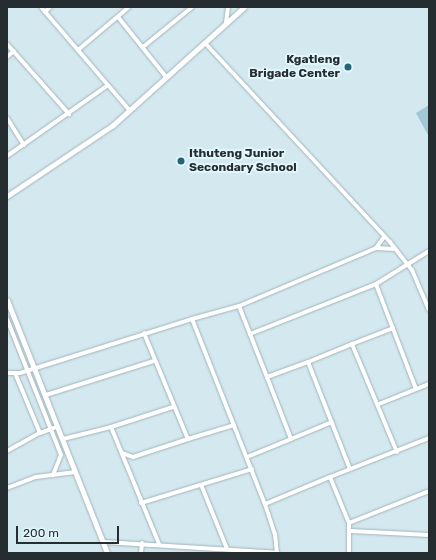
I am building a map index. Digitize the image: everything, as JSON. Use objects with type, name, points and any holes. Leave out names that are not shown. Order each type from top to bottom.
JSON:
[{"type":"street","points":[[41,7],[130,110]]},
{"type":"street","points":[[45,12],[50,7]]},
{"type":"street","points":[[78,50],[129,7]]},
{"type":"street","points":[[144,47],[192,7]]},
{"type":"street","points":[[226,23],[228,7]]},
{"type":"street","points":[[7,196],[130,110],[244,7]]},
{"type":"street","points":[[118,17],[144,47],[166,78]]},
{"type":"street","points":[[205,43],[395,249],[409,266],[429,310]]},
{"type":"street","points":[[7,44],[69,114]]},
{"type":"street","points":[[7,57],[14,51]]},
{"type":"street","points":[[7,156],[69,114],[108,85]]},
{"type":"street","points":[[7,118],[24,145]]},
{"type":"street","points":[[376,248],[384,237]]},
{"type":"street","points":[[7,373],[28,370],[144,333],[239,306],[376,248],[395,249]]},
{"type":"street","points":[[250,334],[376,284],[409,266],[429,251]]},
{"type":"street","points":[[376,284],[416,389]]},
{"type":"street","points":[[7,300],[35,367],[107,553]]},
{"type":"street","points":[[239,306],[291,439]]},
{"type":"street","points":[[7,319],[9,328],[28,370],[61,455],[53,475]]},
{"type":"street","points":[[104,542],[159,544],[277,553],[275,534],[265,504],[192,319]]},
{"type":"street","points":[[267,377],[393,328]]},
{"type":"street","points":[[144,333],[173,407],[188,439]]},
{"type":"street","points":[[352,344],[379,404],[397,452]]},
{"type":"street","points":[[46,395],[154,361]]},
{"type":"street","points":[[308,362],[350,469]]},
{"type":"street","points":[[15,373],[40,433]]},
{"type":"street","points":[[379,404],[429,384]]},
{"type":"street","points":[[63,438],[111,427],[173,407]]},
{"type":"street","points":[[247,457],[332,422]]},
{"type":"street","points":[[121,453],[133,456],[234,425]]},
{"type":"street","points":[[7,451],[40,433],[58,426]]},
{"type":"street","points":[[111,427],[159,544]]},
{"type":"street","points":[[265,504],[429,438]]},
{"type":"street","points":[[142,504],[202,487],[252,469]]},
{"type":"street","points":[[7,488],[36,477],[76,472]]},
{"type":"street","points":[[330,477],[349,523],[351,531],[349,553]]},
{"type":"street","points":[[202,487],[227,549]]},
{"type":"street","points":[[349,523],[429,491]]},
{"type":"street","points":[[351,531],[429,535]]},
{"type":"street","points":[[141,553],[142,543]]},
{"type":"shaded area","points":[[429,105],[429,137],[416,113]]},
{"type":"place","name":"Kgatleng Brigade Center","points":[[348,67]]},
{"type":"place","name":"Ithuteng Junior Secondary School","points":[[181,161]]}]
